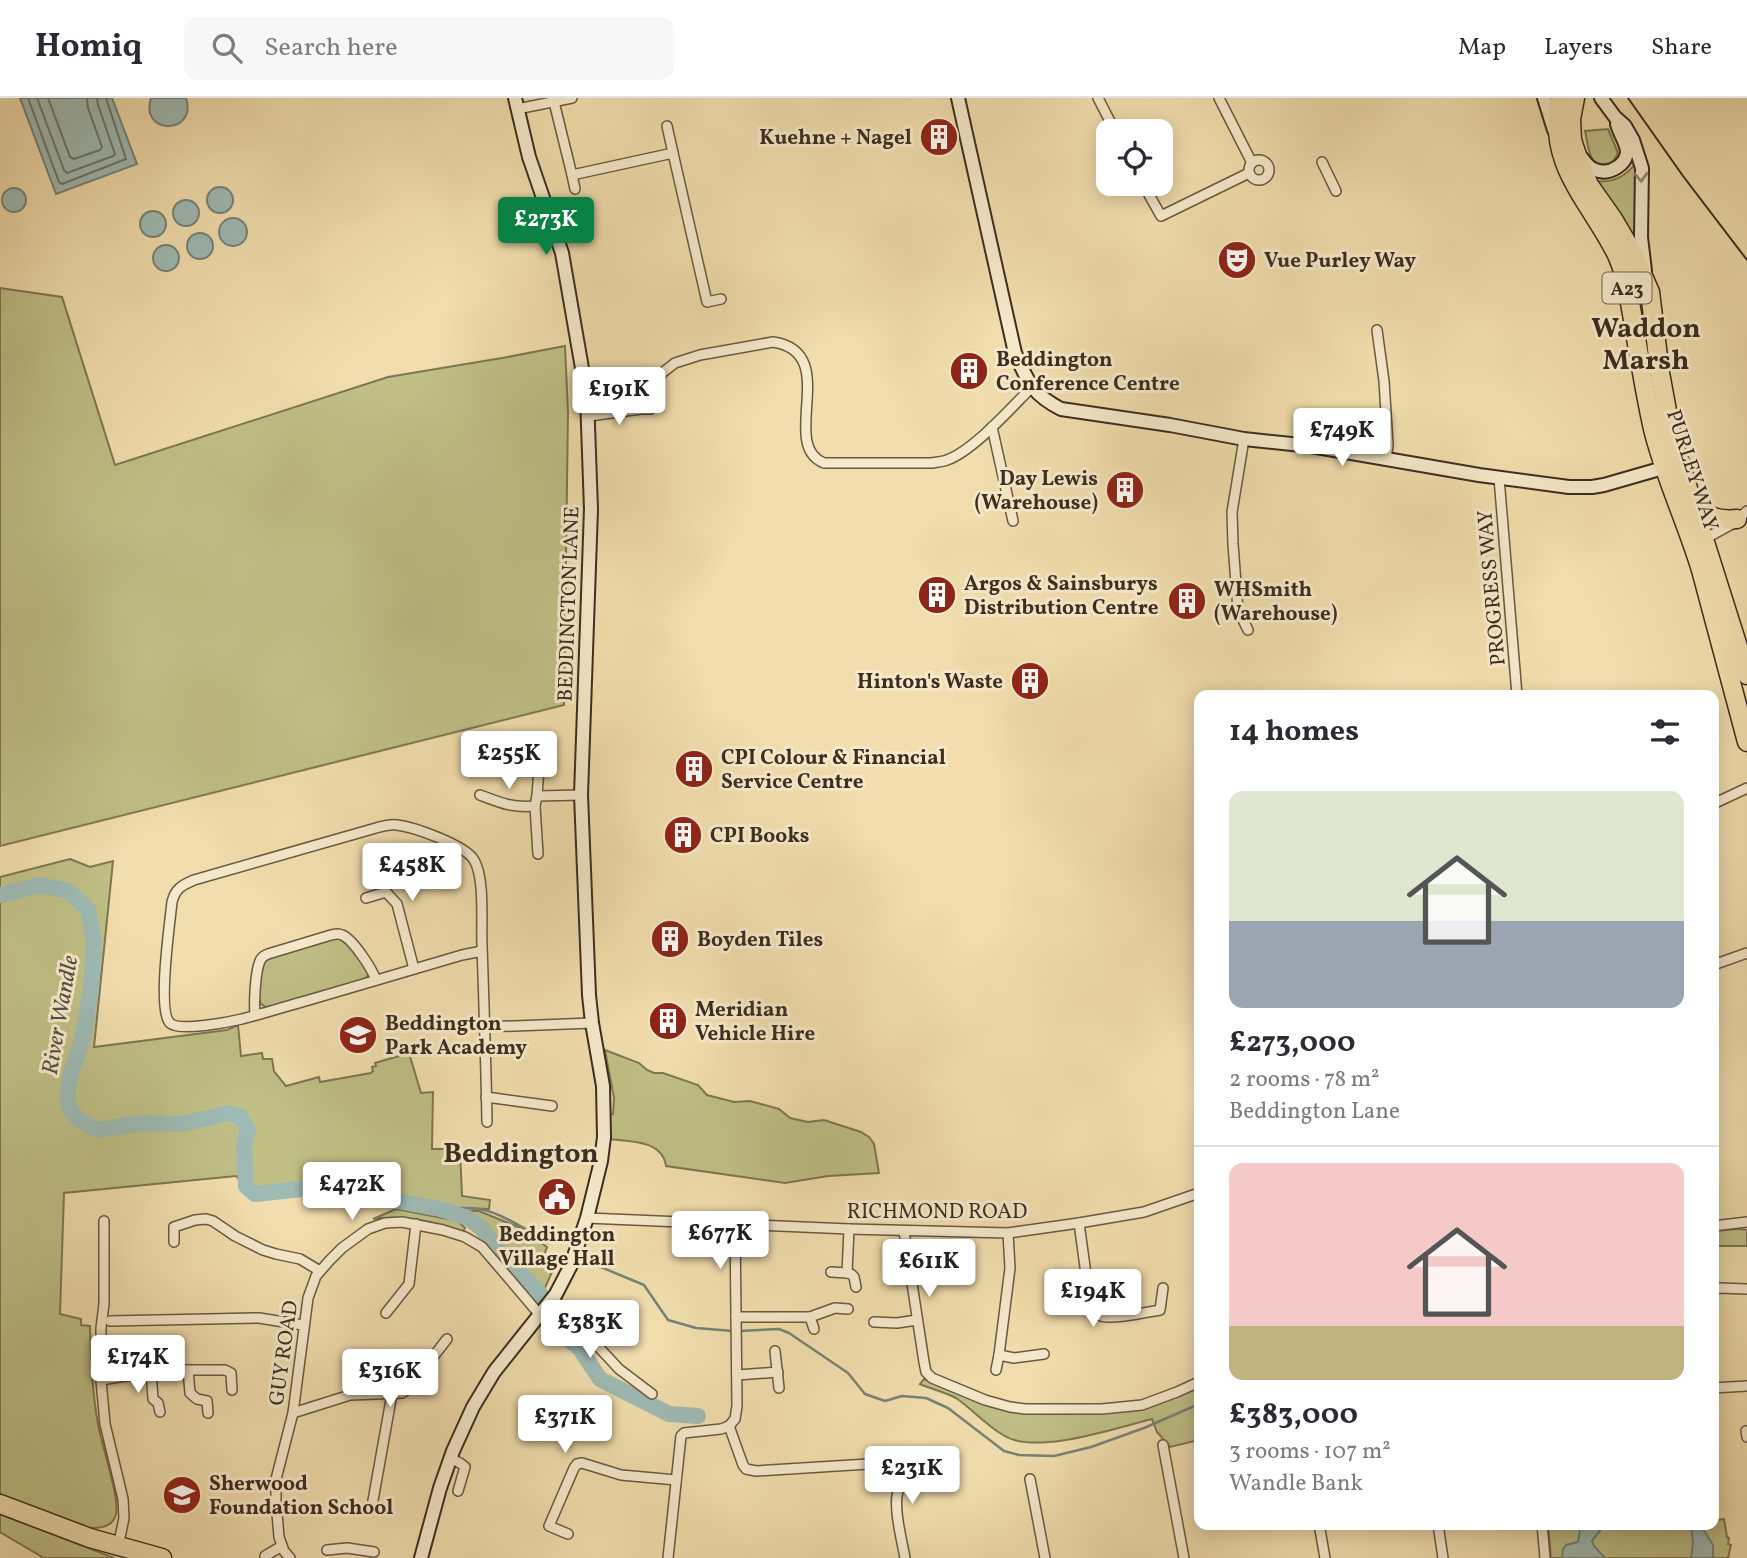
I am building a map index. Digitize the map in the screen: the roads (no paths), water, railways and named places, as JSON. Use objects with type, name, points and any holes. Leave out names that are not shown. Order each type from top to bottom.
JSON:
[{"type":"highway","name":"PURLEY WAY","points":[[1560,98],[1557,125],[1567,147],[1632,251],[1650,292],[1670,427],[1672,466],[1747,676]]},
{"type":"highway","name":"PURLEY WAY","points":[[1575,98],[1566,167],[1603,229],[1624,273],[1652,424],[1691,502],[1747,742]]},
{"type":"highway","points":[[1691,502],[1702,512],[1724,521],[1742,515]]},
{"type":"highway","points":[[0,1504],[118,1547],[162,1558]]},
{"type":"main road","points":[[958,98],[1015,354],[1031,388],[1061,409],[1569,487],[1616,483],[1672,466]]},
{"type":"main road","points":[[1544,98],[1567,147],[1595,171],[1607,172],[1623,162],[1627,150],[1615,117]]},
{"type":"main road","points":[[1601,98],[1625,126],[1633,140],[1642,168],[1641,237],[1646,283]]},
{"type":"main road","name":"BEDDINGTON LANE","points":[[421,1558],[432,1511],[463,1427],[485,1386],[504,1359],[554,1298],[578,1251],[601,1161],[604,1125],[603,1086],[592,1023],[587,958],[581,795],[590,534],[589,416],[562,253],[529,157],[516,104]]},
{"type":"street","points":[[516,104],[572,98]]},
{"type":"street","points":[[1098,98],[1109,119]]},
{"type":"street","points":[[1150,196],[1161,216],[1250,168],[1219,98]]},
{"type":"street","points":[[554,102],[575,189]]},
{"type":"street","points":[[667,126],[707,302],[721,299]]},
{"type":"street","points":[[572,175],[673,153]]},
{"type":"street","points":[[1322,162],[1336,191]]},
{"type":"street","points":[[1377,330],[1384,381],[1388,445],[1386,459]]},
{"type":"street","points":[[589,416],[650,409],[657,381],[662,373],[675,363],[700,355],[774,342],[793,347],[806,365],[807,446],[817,460],[824,463],[931,463],[946,461],[961,454],[1031,388]]},
{"type":"street","points":[[992,426],[1013,521]]},
{"type":"street","points":[[1244,439],[1232,512],[1232,531],[1238,610],[1248,629]]},
{"type":"street","name":"PROGRESS WAY","points":[[1499,478],[1517,690]]},
{"type":"street","points":[[1698,541],[1742,515]]},
{"type":"street","points":[[538,744],[539,768],[535,806],[538,854]]},
{"type":"street","points":[[526,768],[539,768]]},
{"type":"street","points":[[1719,801],[1747,788]]},
{"type":"street","points":[[480,795],[506,806],[535,806]]},
{"type":"street","points":[[537,796],[581,795]]},
{"type":"street","points":[[482,951],[229,1022],[183,1027],[170,1024],[165,1017],[164,984],[173,897],[179,887],[194,880],[385,825],[405,826],[458,846],[472,857],[480,882],[487,1122]]},
{"type":"street","points":[[366,898],[386,892],[397,904],[414,969]]},
{"type":"street","points":[[255,1015],[258,965],[262,957],[320,938],[336,934],[346,937],[369,965],[376,980]]},
{"type":"street","points":[[1719,963],[1747,953]]},
{"type":"street","points":[[485,1027],[592,1023]]},
{"type":"street","points":[[486,1097],[552,1106]]},
{"type":"street","name":"RICHMOND ROAD","points":[[587,1218],[1008,1233],[1144,1212],[1194,1195]]},
{"type":"street","points":[[174,1242],[174,1227],[206,1219],[263,1250],[300,1259],[320,1270]]},
{"type":"street","points":[[104,1221],[106,1320],[101,1380],[105,1424],[124,1499],[124,1518],[118,1547]]},
{"type":"street","points":[[1719,1225],[1747,1222]]},
{"type":"street","name":"GUY ROAD","points":[[290,1558],[282,1546],[277,1516],[276,1479],[293,1413],[310,1289],[320,1270],[342,1248],[372,1227],[385,1223],[416,1224],[454,1233],[482,1247],[540,1315]]},
{"type":"street","points":[[1079,1223],[1090,1303],[1097,1314],[1107,1317],[1160,1310],[1163,1288]]},
{"type":"street","points":[[386,1313],[409,1284],[416,1224]]},
{"type":"street","points":[[668,1558],[680,1438],[687,1432],[729,1426],[736,1415],[735,1224]]},
{"type":"street","points":[[847,1273],[849,1229]]},
{"type":"street","points":[[904,1231],[924,1363],[929,1377],[985,1399],[1024,1409],[1117,1409],[1155,1401],[1194,1384]]},
{"type":"street","points":[[996,1370],[1010,1268],[1008,1233]]},
{"type":"street","points":[[831,1272],[851,1274],[856,1287]]},
{"type":"street","points":[[1719,1288],[1747,1289]]},
{"type":"street","points":[[554,1298],[619,1369],[652,1394]]},
{"type":"street","points":[[736,1320],[810,1317],[835,1308],[848,1309]]},
{"type":"street","points":[[810,1317],[814,1329]]},
{"type":"street","points":[[106,1320],[259,1318],[303,1325]]},
{"type":"street","points":[[874,1322],[917,1320]]},
{"type":"street","points":[[293,1413],[351,1395],[402,1393],[409,1388],[447,1339]]},
{"type":"street","points":[[775,1350],[779,1388]]},
{"type":"street","points":[[999,1355],[1014,1358],[1044,1354]]},
{"type":"street","points":[[188,1370],[190,1393],[207,1401],[208,1413]]},
{"type":"street","points":[[101,1380],[151,1372],[229,1371],[232,1376],[232,1390]]},
{"type":"street","points":[[151,1372],[153,1399],[158,1403],[160,1412]]},
{"type":"street","points":[[737,1375],[778,1372]]},
{"type":"street","points":[[1719,1388],[1747,1386]]},
{"type":"street","points":[[372,1506],[392,1394]]},
{"type":"street","points":[[729,1426],[741,1462],[746,1469],[756,1471],[954,1456]]},
{"type":"street","points":[[1746,1430],[1747,1437]]},
{"type":"street","points":[[1163,1445],[1184,1558]]},
{"type":"street","points":[[450,1458],[465,1467],[458,1492]]},
{"type":"street","points":[[905,1558],[896,1505],[897,1495],[918,1460]]},
{"type":"street","points":[[568,1534],[550,1526],[572,1470],[578,1464],[621,1475],[676,1479]]},
{"type":"street","points":[[1030,1479],[1045,1558]]},
{"type":"street","points":[[1320,1530],[1325,1558]]},
{"type":"street","points":[[1439,1530],[1443,1558]]},
{"type":"street","points":[[1543,1530],[1545,1558]]},
{"type":"street","points":[[265,1556],[282,1546]]},
{"type":"street","points":[[327,1550],[346,1553],[374,1552]]},
{"type":"water","points":[[20,98],[112,98],[137,164],[56,194]]},
{"type":"water","points":[[151,98],[186,98],[187,110],[184,119],[168,126],[160,124],[153,119],[150,110]]},
{"type":"water","points":[[220,187],[229,191],[233,200],[229,209],[220,213],[211,209],[207,200],[211,191]]},
{"type":"water","points":[[9,188],[19,188],[26,195],[26,205],[19,212],[9,212],[2,205],[2,195]]},
{"type":"water","points":[[186,200],[195,204],[199,213],[195,222],[186,226],[177,222],[173,213],[177,204]]},
{"type":"water","points":[[153,211],[162,215],[166,224],[162,233],[153,237],[144,233],[140,224],[144,215]]},
{"type":"water","points":[[233,218],[243,222],[247,232],[243,242],[233,246],[223,242],[219,232],[223,222]]},
{"type":"water","points":[[200,233],[209,237],[213,246],[209,255],[200,259],[191,255],[187,246],[191,237]]},
{"type":"water","points":[[166,245],[175,249],[179,258],[175,267],[166,271],[157,267],[153,258],[157,249]]},
{"type":"water","points":[[1580,1530],[1600,1530],[1592,1541],[1605,1558],[1562,1558],[1566,1545],[1578,1542]]},
{"type":"water","points":[[1692,1530],[1704,1530],[1713,1545],[1713,1558],[1691,1558]]},
{"type":"waterway","name":"River Wandle","points":[[0,895],[40,885],[68,891],[88,909],[94,943],[91,989],[83,1038],[70,1076],[67,1098],[70,1109],[78,1119],[98,1130],[143,1123],[181,1124],[229,1113],[241,1117],[248,1130],[244,1144],[246,1186],[255,1194],[329,1188],[440,1209],[468,1218],[481,1228],[506,1259],[539,1292],[561,1333],[580,1349],[600,1379],[669,1414],[698,1416]]},
{"type":"waterway","name":"River Wandle","points":[[440,1209],[469,1208],[487,1211],[548,1243]]},
{"type":"waterway","name":"River Wandle","points":[[579,1258],[644,1285],[668,1320],[696,1328],[733,1331]]},
{"type":"waterway","name":"River Wandle","points":[[740,1331],[779,1329],[789,1333],[848,1373],[865,1394],[885,1401],[902,1396],[926,1398],[948,1408],[1004,1451],[1019,1455],[1054,1456],[1091,1447],[1194,1406]]},
{"type":"tram line","points":[[1628,98],[1747,260]]},
{"type":"place","name":"Kuehne + Nagel","points":[[939,137]]},
{"type":"place","name":"Vue Purley Way","points":[[1237,260]]},
{"type":"place","name":"Beddington Conference Centre","points":[[969,371]]},
{"type":"place","name":"Day Lewis (Warehouse)","points":[[1125,490]]},
{"type":"place","name":"Argos & Sainsburys Distribution Centre","points":[[937,595]]},
{"type":"place","name":"WHSmith (Warehouse)","points":[[1187,601]]},
{"type":"place","name":"Hinton's Waste","points":[[1030,681]]},
{"type":"place","name":"CPI Colour & Financial Service Centre","points":[[694,769]]},
{"type":"place","name":"CPI Books","points":[[683,835]]},
{"type":"place","name":"Boyden Tiles","points":[[670,939]]},
{"type":"place","name":"Meridian Vehicle Hire","points":[[668,1021]]},
{"type":"place","name":"Beddington Park Academy","points":[[358,1035]]},
{"type":"place","name":"Beddington Village Hall","points":[[557,1197]]},
{"type":"place","name":"Sherwood Foundation School","points":[[182,1495]]},
{"type":"district","name":"Waddon Marsh","points":[[1646,343]]},
{"type":"district","name":"Beddington","points":[[521,1152]]}]
